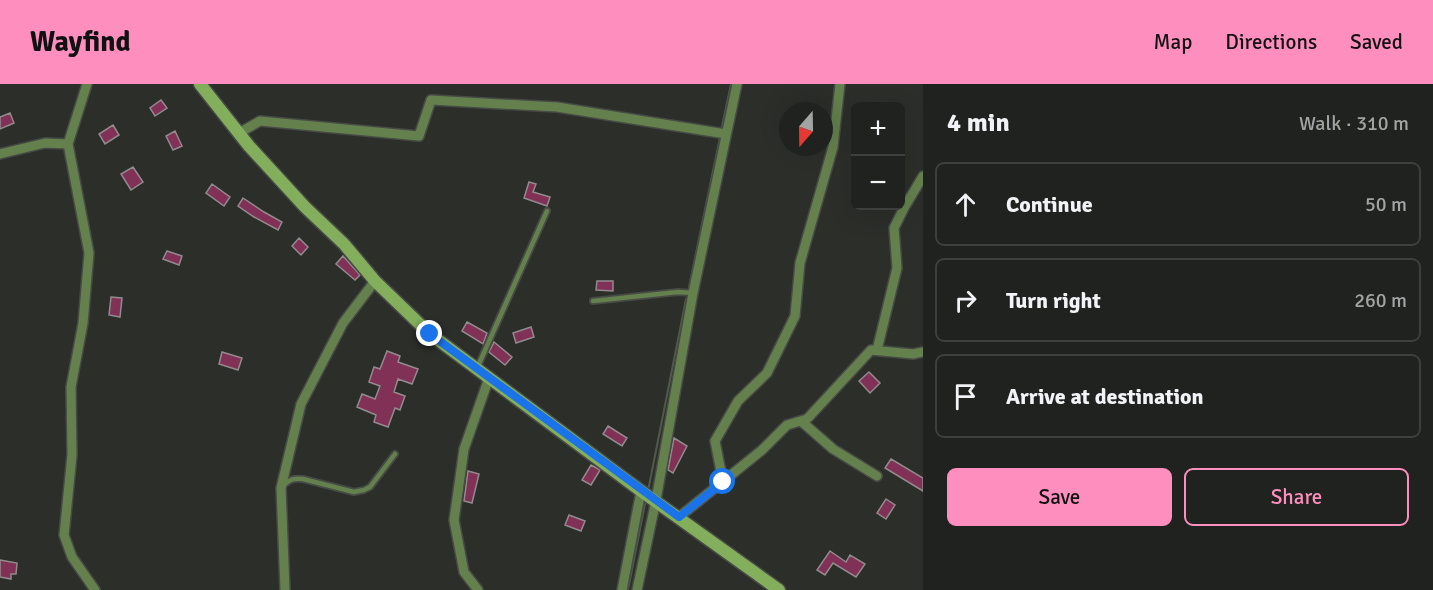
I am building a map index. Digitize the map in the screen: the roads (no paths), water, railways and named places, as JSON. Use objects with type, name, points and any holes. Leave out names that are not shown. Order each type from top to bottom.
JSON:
[{"type":"street","points":[[87,84],[68,144],[89,253],[82,323],[71,387],[72,455],[64,535],[72,557],[95,590]]},
{"type":"street","points":[[200,84],[249,146],[344,244],[375,281],[430,334],[779,590]]},
{"type":"street","points":[[622,590],[649,496],[693,293],[722,134],[737,84]]},
{"type":"street","points":[[723,482],[715,441],[738,401],[767,373],[795,316],[800,263],[833,147],[840,84]]},
{"type":"street","points":[[239,133],[260,122],[419,136],[431,100],[556,107],[722,134]]},
{"type":"street","points":[[0,154],[45,143],[68,144]]},
{"type":"street","points":[[877,351],[897,268],[894,228],[923,176]]},
{"type":"street","points":[[285,590],[281,488],[301,404],[342,323],[375,281]]},
{"type":"street","points":[[679,517],[762,450],[787,425],[807,419],[871,350],[913,354],[923,352]]},
{"type":"street","points":[[478,590],[464,572],[454,520],[464,449],[489,378]]},
{"type":"street","points":[[801,421],[832,449],[877,476]]},
{"type":"street","points":[[637,590],[649,496]]},
{"type":"lane","points":[[477,369],[547,211]]},
{"type":"lane","points":[[593,301],[678,292],[693,293]]},
{"type":"lane","points":[[281,488],[295,478],[354,492],[364,490],[370,487],[395,454]]},
{"type":"waterway","points":[[721,131],[731,84]]},
{"type":"waterway","points":[[689,287],[720,137]]},
{"type":"waterway","points":[[648,491],[686,299]]},
{"type":"waterway","points":[[628,590],[646,499]]}]
